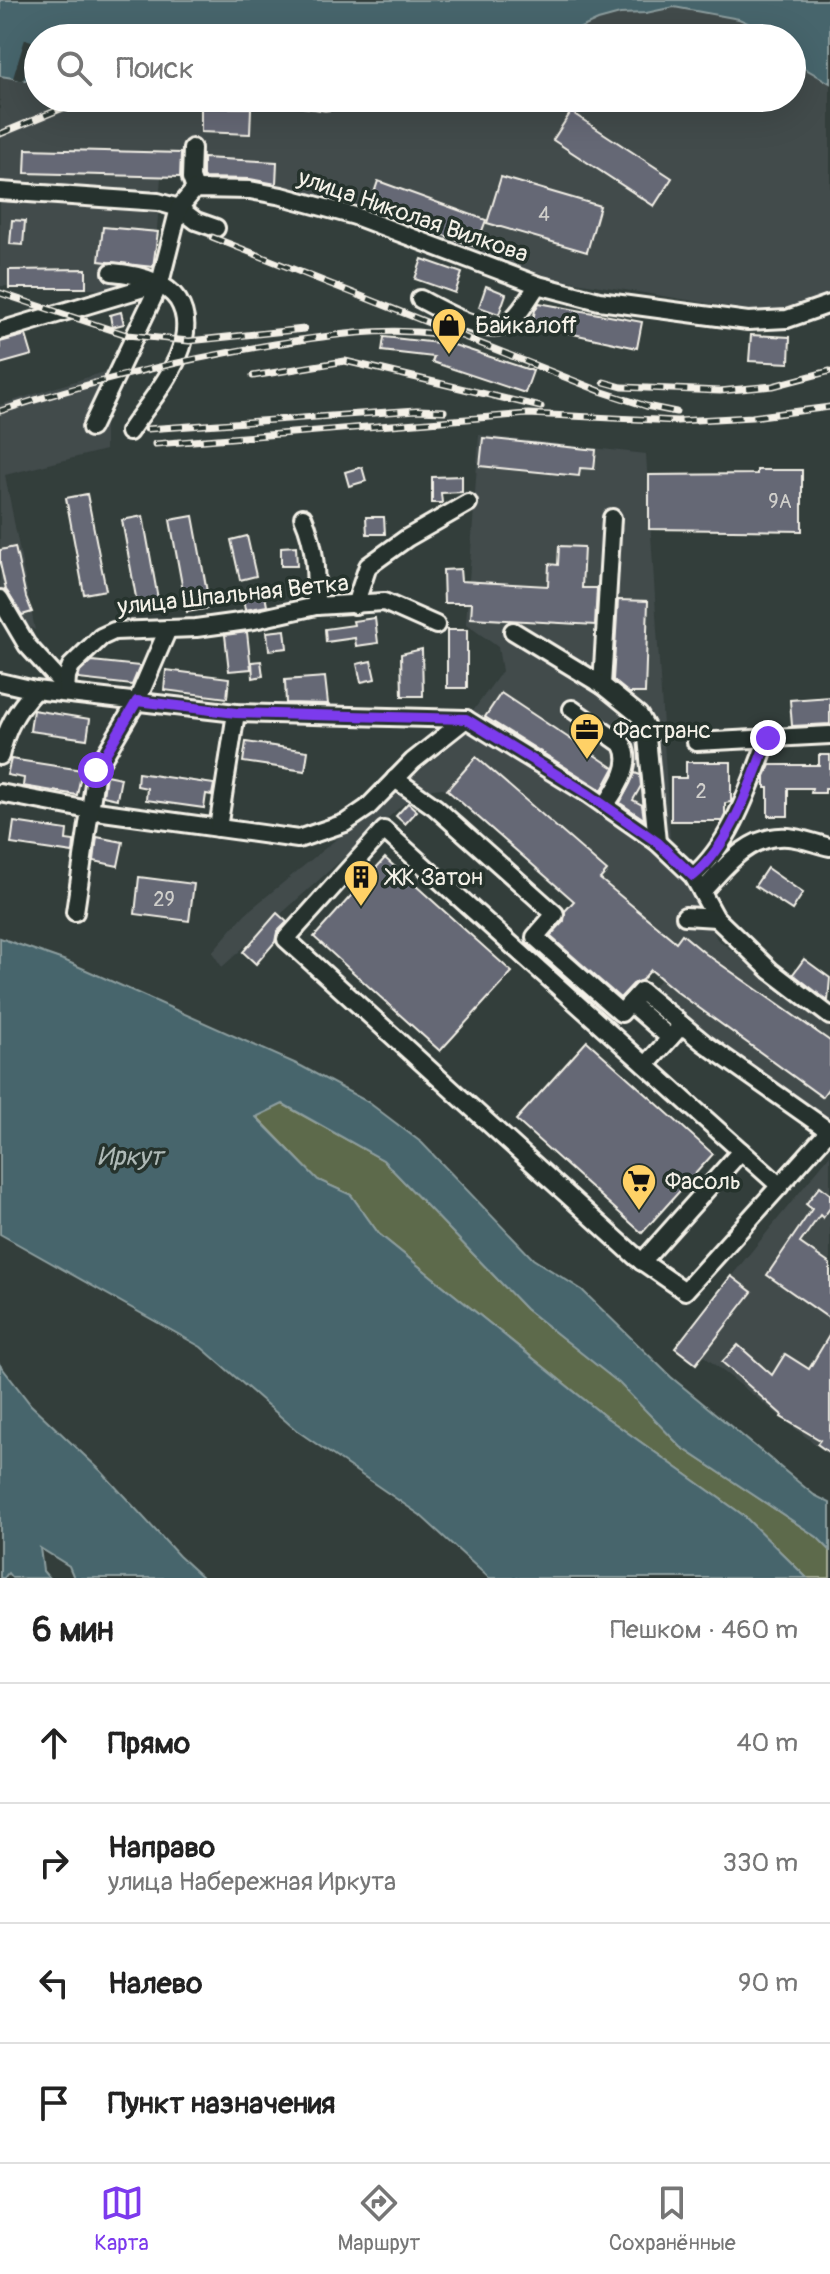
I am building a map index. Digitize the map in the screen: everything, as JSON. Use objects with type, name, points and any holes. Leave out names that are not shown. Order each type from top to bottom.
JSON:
[{"type":"street","points":[[91,428],[160,283],[179,208],[195,189],[191,178],[192,148]]},
{"type":"street","name":"улица Николая Вилкова","points":[[195,189],[250,190],[355,216],[538,285],[599,301],[748,321],[787,319],[830,304]]},
{"type":"street","points":[[0,191],[158,202],[179,208],[196,221],[216,228]]},
{"type":"street","points":[[112,272],[160,283],[173,293],[186,324],[184,341],[168,375],[129,432]]},
{"type":"street","points":[[0,331],[160,283]]},
{"type":"street","points":[[420,299],[483,328],[500,328],[510,322],[538,285]]},
{"type":"street","points":[[355,605],[368,566],[407,538],[468,503]]},
{"type":"street","points":[[303,517],[312,536],[316,606]]},
{"type":"street","points":[[602,685],[612,518]]},
{"type":"street","points":[[0,599],[27,645],[66,690]]},
{"type":"street","name":"улица Шпальная Ветка","points":[[66,690],[71,666],[101,637],[114,631],[196,628],[254,620],[316,606],[384,602],[436,625]]},
{"type":"street","points":[[75,912],[96,770],[137,701],[168,629]]},
{"type":"street","points":[[513,631],[602,685],[639,715],[646,727],[657,842]]},
{"type":"street","points":[[0,682],[35,690],[66,690],[236,713],[466,719],[657,842],[693,876],[716,918],[771,971],[830,1016]]},
{"type":"street","points":[[0,756],[5,730],[19,707],[35,690]]},
{"type":"street","points":[[572,709],[623,745],[627,752],[626,766],[605,806]]},
{"type":"street","points":[[218,828],[236,713]]},
{"type":"street","points":[[0,795],[298,839],[345,823],[367,808],[395,779],[466,719]]},
{"type":"street","points":[[696,742],[830,735]]},
{"type":"street","points":[[693,876],[708,863],[736,814],[768,738]]},
{"type":"street","points":[[395,779],[435,807],[555,914],[535,937],[670,1038]]},
{"type":"street","points":[[606,1029],[641,991],[785,1103],[829,1132],[685,1291],[642,1262],[286,939],[384,830],[780,1186]]},
{"type":"street","points":[[702,892],[729,860],[754,842],[785,836],[829,847]]},
{"type":"street","points":[[685,916],[716,918]]},
{"type":"street","points":[[646,1065],[682,1025]]},
{"type":"street","points":[[642,1262],[741,1151]]},
{"type":"shaded area","points":[[674,7],[739,19],[749,24],[589,24],[620,14]]},
{"type":"shaded area","points":[[806,69],[830,83],[830,300],[781,315],[557,279],[276,184],[181,177],[161,177],[154,267],[116,290],[0,286],[0,76],[24,80],[24,112],[806,112]]},
{"type":"shaded area","points":[[129,364],[105,421],[105,450],[5,475],[35,630],[14,618],[0,617],[0,405]]},
{"type":"shaded area","points":[[479,435],[646,454],[670,838],[473,711],[502,671],[498,647],[466,624]]},
{"type":"shaded area","points":[[473,727],[595,811],[610,816],[690,883],[717,939],[830,1027],[830,1133],[647,995],[660,979],[443,788],[432,789],[409,799],[222,967],[212,952],[245,914]]},
{"type":"shaded area","points":[[830,1155],[830,1456],[681,1338]]},
{"type":"green space","points":[[282,1104],[383,1160],[526,1309],[620,1383],[681,1447],[817,1537],[830,1550],[830,1578],[807,1578],[743,1515],[607,1418],[379,1234],[351,1195],[318,1180],[256,1116]]},
{"type":"water","points":[[0,0],[830,0],[830,83],[806,69],[806,24],[749,24],[739,19],[674,7],[620,14],[589,24],[24,24],[24,80],[0,76]]},
{"type":"water","name":"Иркут","points":[[0,938],[66,961],[301,1066],[368,1102],[422,1143],[533,1259],[582,1290],[671,1377],[814,1495],[830,1503],[830,1550],[817,1537],[681,1447],[619,1383],[526,1309],[383,1160],[283,1104],[256,1117],[318,1180],[351,1195],[379,1234],[607,1418],[743,1515],[807,1578],[489,1578],[420,1515],[296,1430],[201,1347],[0,1234]]},
{"type":"water","points":[[0,1365],[31,1405],[101,1471],[203,1578],[74,1578],[69,1566],[40,1548],[43,1571],[49,1578],[12,1578],[8,1573],[0,1578]]},
{"type":"pier","points":[[24,42],[23,81],[13,78]]},
{"type":"building","points":[[201,112],[251,112],[250,134],[201,132]]},
{"type":"building","points":[[571,112],[672,178],[654,206],[553,140]]},
{"type":"building","points":[[26,149],[181,153],[180,177],[25,173]]},
{"type":"building","points":[[203,158],[277,162],[276,184],[250,179],[203,178]]},
{"type":"building","points":[[501,177],[600,206],[587,252],[487,223]]},
{"type":"building","points":[[378,181],[486,220],[476,247],[369,208]]},
{"type":"building","points":[[12,220],[25,221],[23,245],[10,244]]},
{"type":"building","points":[[103,227],[158,232],[153,267],[99,261]]},
{"type":"building","points":[[422,259],[462,273],[455,293],[415,279]]},
{"type":"building","points":[[86,269],[86,288],[9,288],[9,270]]},
{"type":"building","points":[[486,286],[506,294],[499,314],[479,307]]},
{"type":"building","points":[[539,303],[642,322],[637,348],[532,325]]},
{"type":"building","points":[[121,312],[124,324],[112,327],[110,315]]},
{"type":"building","points":[[26,335],[32,355],[0,364],[0,342]]},
{"type":"building","points":[[751,335],[790,337],[789,363],[749,361]]},
{"type":"building","points":[[384,337],[438,343],[439,340],[533,371],[525,393],[432,362],[434,357],[382,351]]},
{"type":"building","points":[[483,438],[596,450],[594,469],[580,468],[579,476],[480,466]]},
{"type":"building","points":[[362,467],[366,481],[349,486],[345,472]]},
{"type":"building","points":[[757,470],[802,470],[802,531],[649,529],[649,475],[757,474]]},
{"type":"building","points":[[462,476],[462,492],[441,493],[442,503],[432,503],[432,477]]},
{"type":"building","points":[[87,494],[106,590],[84,594],[66,498]]},
{"type":"building","points":[[143,516],[160,610],[139,614],[122,520]]},
{"type":"building","points":[[193,516],[210,608],[187,612],[170,520]]},
{"type":"building","points":[[366,517],[384,517],[385,534],[367,534]]},
{"type":"building","points":[[247,536],[256,576],[240,580],[231,540]]},
{"type":"building","points":[[296,546],[297,566],[281,566],[281,547]]},
{"type":"building","points":[[559,546],[584,547],[582,588],[597,588],[595,625],[471,618],[472,603],[444,603],[443,570],[460,569],[461,581],[548,586],[549,564],[558,565]]},
{"type":"building","points":[[15,547],[32,612],[22,615],[6,590],[0,563],[0,550]]},
{"type":"building","points":[[265,595],[267,606],[245,610],[243,598]]},
{"type":"building","points":[[618,600],[648,601],[645,693],[629,693],[613,680]]},
{"type":"building","points":[[375,618],[378,643],[356,646],[355,638],[326,642],[325,629]]},
{"type":"building","points":[[285,630],[287,648],[269,650],[267,632]]},
{"type":"building","points":[[447,630],[467,630],[467,688],[447,688]]},
{"type":"building","points":[[247,632],[251,669],[229,671],[225,635]]},
{"type":"building","points":[[422,649],[423,696],[402,696],[401,654]]},
{"type":"building","points":[[92,661],[140,666],[132,685],[78,679],[80,672]]},
{"type":"building","points":[[261,661],[263,676],[253,678],[252,662]]},
{"type":"building","points":[[371,661],[375,679],[361,682],[357,664]]},
{"type":"building","points":[[166,670],[229,678],[227,698],[164,690]]},
{"type":"building","points":[[325,677],[328,704],[286,703],[285,680]]},
{"type":"building","points":[[501,693],[614,768],[602,790],[485,717]]},
{"type":"building","points":[[830,697],[830,724],[792,726],[790,700]]},
{"type":"building","points":[[33,710],[90,719],[87,739],[30,731]]},
{"type":"building","points":[[246,742],[308,751],[305,771],[243,762]]},
{"type":"building","points":[[819,755],[830,755],[830,789],[825,789],[825,793],[811,793],[812,788],[788,788],[788,816],[768,816],[765,776],[770,765],[819,765]]},
{"type":"building","points":[[476,757],[607,871],[600,879],[676,942],[682,934],[830,1041],[830,1086],[822,1097],[651,970],[620,998],[550,936],[564,921],[565,911],[574,901],[447,790]]},
{"type":"building","points":[[11,759],[82,770],[77,795],[23,786],[24,778],[7,775]]},
{"type":"building","points":[[686,762],[731,762],[731,802],[725,803],[722,821],[671,821],[671,778],[686,778]]},
{"type":"building","points":[[138,773],[214,784],[212,795],[206,794],[204,808],[146,800],[147,788],[137,786]]},
{"type":"building","points":[[635,773],[640,775],[641,786],[633,800],[642,805],[644,819],[620,803]]},
{"type":"building","points":[[106,775],[121,778],[117,799],[103,796]]},
{"type":"building","points":[[408,803],[417,811],[405,824],[396,816]]},
{"type":"building","points":[[14,822],[67,830],[66,840],[74,841],[73,853],[11,844]]},
{"type":"building","points":[[97,837],[123,842],[118,866],[94,861]]},
{"type":"building","points":[[385,858],[512,972],[440,1051],[314,937]]},
{"type":"building","points":[[767,868],[803,893],[792,910],[755,886]]},
{"type":"building","points":[[139,877],[194,884],[189,921],[135,914]]},
{"type":"building","points":[[277,913],[287,922],[256,964],[243,952]]},
{"type":"building","points":[[804,959],[830,978],[828,1001],[793,974]]},
{"type":"building","points":[[587,1041],[713,1154],[642,1233],[516,1120]]},
{"type":"building","points":[[820,1186],[830,1194],[830,1208],[823,1218],[820,1215],[800,1243],[830,1264],[830,1319],[767,1275],[812,1209],[806,1204]]},
{"type":"building","points":[[731,1276],[752,1292],[696,1364],[675,1348]]},
{"type":"building","points":[[830,1334],[830,1453],[817,1444],[820,1440],[781,1417],[722,1362],[738,1345],[772,1375],[785,1354],[809,1369]]},
{"type":"railway","points":[[0,134],[53,112]]},
{"type":"railway","points":[[212,237],[600,391],[676,412]]},
{"type":"railway","points":[[0,293],[127,335],[189,341],[304,329]]},
{"type":"railway","points":[[0,411],[102,381],[239,350],[357,333],[397,331],[439,334]]},
{"type":"railway","points":[[253,376],[345,361],[541,407]]},
{"type":"railway","points":[[604,382],[622,387],[720,391],[773,386],[830,371]]},
{"type":"railway","points":[[155,444],[528,414],[677,421],[752,417],[830,407]]},
{"type":"railway","points":[[147,429],[417,410],[444,411]]},
{"type":"place","name":"Байкалoff","points":[[449,356]]},
{"type":"place","name":"Фастранс","points":[[587,761]]},
{"type":"place","name":"ЖК Затон","points":[[361,908]]},
{"type":"place","name":"Фасоль","points":[[639,1212]]},
{"type":"route","points":[[96,770],[137,701],[236,713],[466,719],[588,794],[657,842],[693,876],[708,863],[736,814],[768,738]]}]
